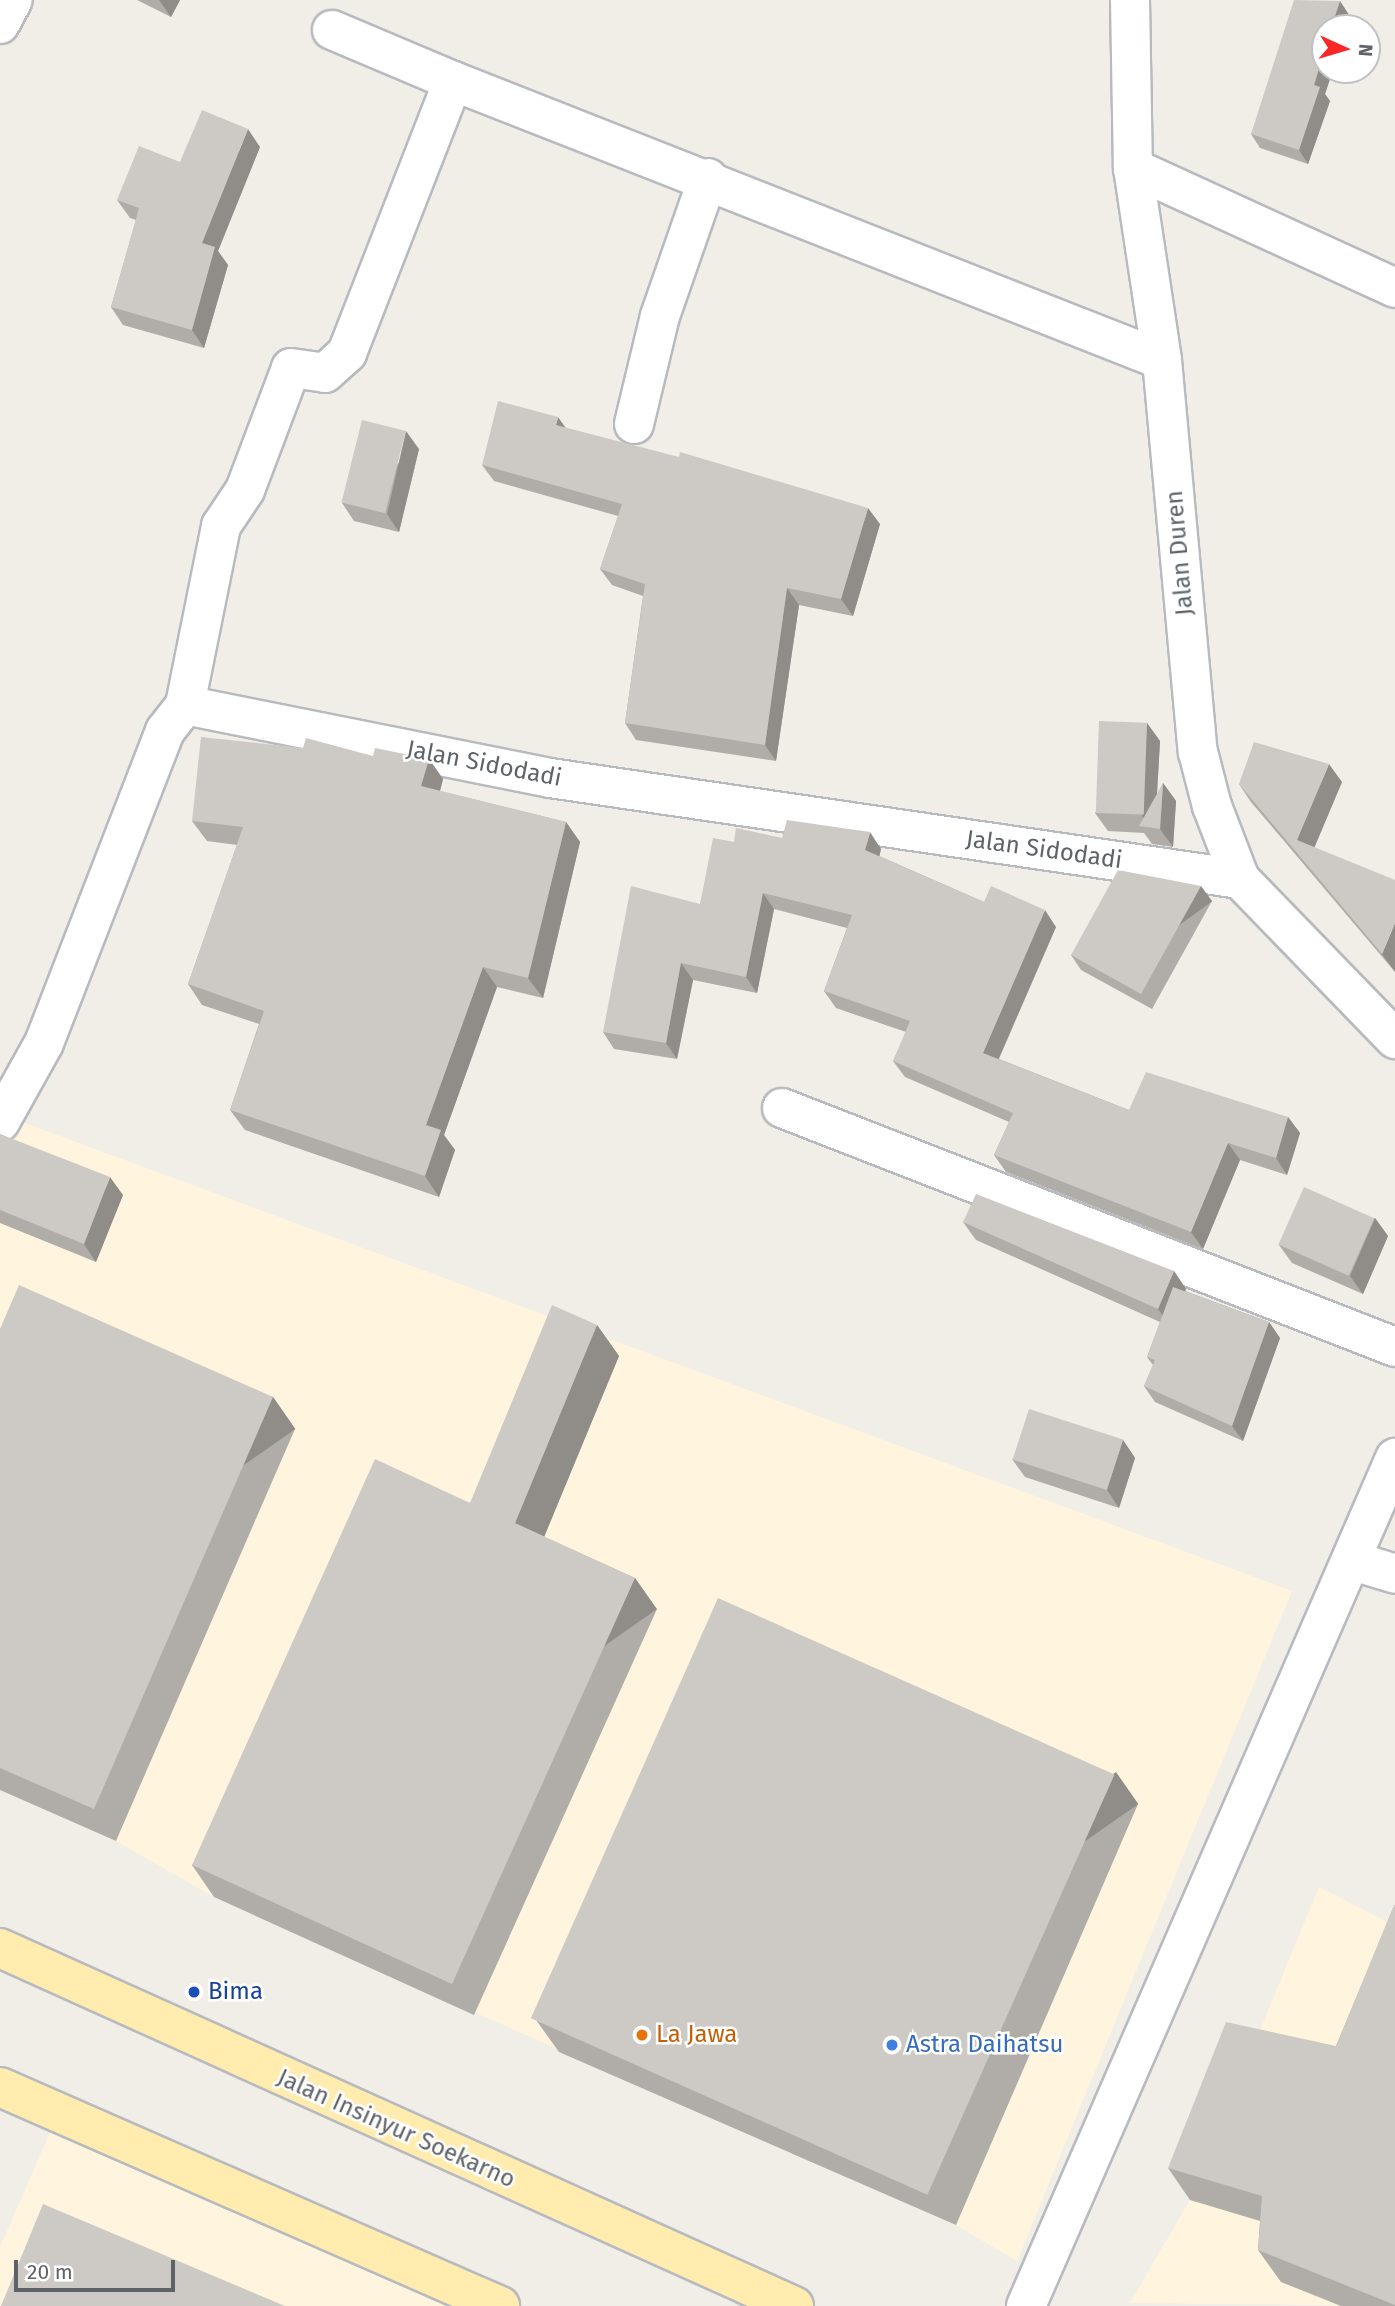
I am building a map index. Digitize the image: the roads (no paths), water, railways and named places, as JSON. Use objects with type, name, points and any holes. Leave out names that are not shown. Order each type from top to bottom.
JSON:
[{"type":"main road","name":"Jalan Insinyur Soekarno","points":[[0,1948],[794,2306]]},
{"type":"main road","points":[[0,2087],[500,2306]]},
{"type":"street","points":[[0,24],[13,0]]},
{"type":"street","name":"Jalan Duren","points":[[1130,0],[1133,168],[1162,360],[1198,752],[1240,879],[1395,1039]]},
{"type":"street","points":[[332,30],[453,81],[708,178],[1162,360]]},
{"type":"street","points":[[0,1122],[44,1043],[165,731],[185,705],[221,526],[245,490],[291,368],[324,373],[347,353],[453,81]]},
{"type":"street","points":[[1133,168],[1395,288]]},
{"type":"street","points":[[634,424],[649,354],[708,178]]},
{"type":"street","name":"Jalan Sidodadi","points":[[185,705],[550,778],[1240,879]]},
{"type":"street","points":[[782,1108],[1395,1347]]},
{"type":"street","points":[[1026,2306],[1373,1563],[1395,1458]]},
{"type":"place","name":"Bima","points":[[194,1992]]},
{"type":"place","name":"La Jawa","points":[[642,2035]]},
{"type":"place","name":"Astra Daihatsu","points":[[892,2045]]}]
